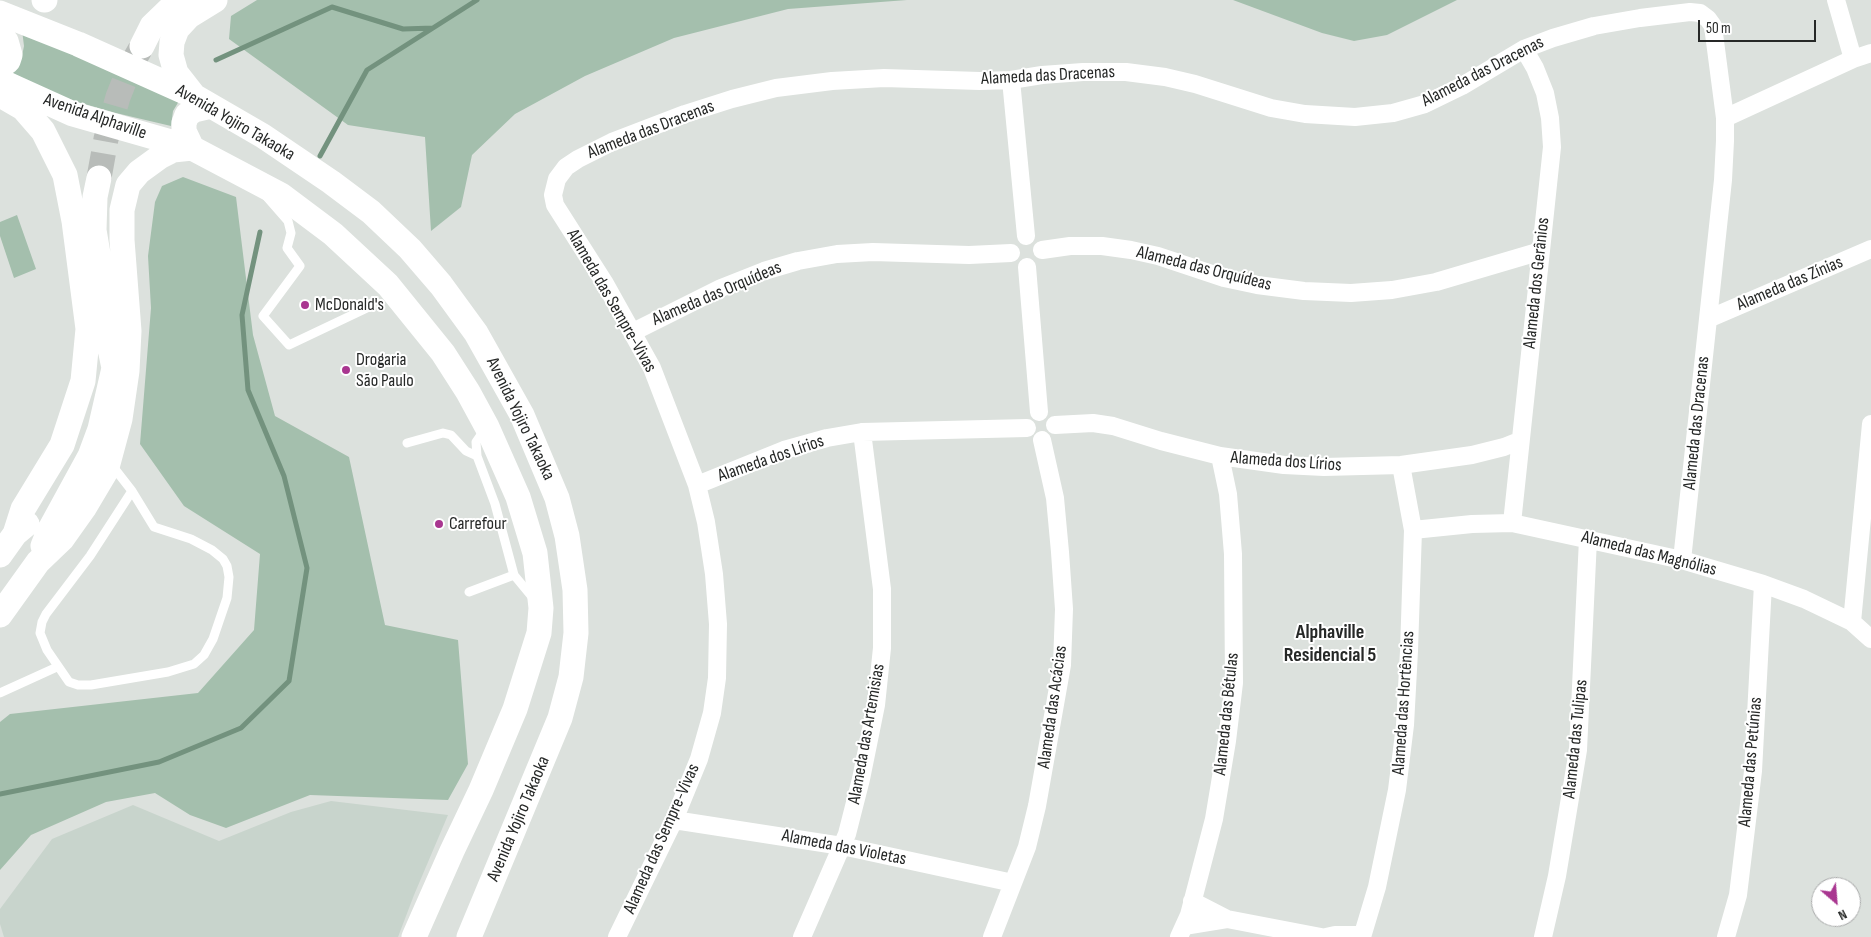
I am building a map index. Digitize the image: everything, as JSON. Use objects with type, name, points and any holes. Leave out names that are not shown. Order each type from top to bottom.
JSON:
[{"type":"main road","points":[[142,46],[152,26],[179,0]]},
{"type":"main road","points":[[0,615],[38,562],[62,539],[84,508],[106,471],[120,419],[127,371],[129,331],[122,240],[122,210],[128,185],[139,172],[173,150],[192,148],[184,132],[184,123],[187,116],[202,101],[176,73],[172,55],[172,42],[177,30],[189,16],[215,0]]},
{"type":"main road","name":"Avenida Yojiro Takaoka","points":[[0,13],[122,63],[202,101],[263,136],[331,182],[371,212],[410,249],[476,333],[522,415],[557,498],[567,536],[575,590],[576,633],[571,677],[560,718],[469,937]]},
{"type":"main road","points":[[0,36],[6,41],[10,55],[8,60],[0,67]]},
{"type":"main road","name":"Avenida Alphaville","points":[[0,81],[73,114],[192,148]]},
{"type":"main road","points":[[0,94],[23,108],[43,131],[64,175],[74,221],[88,329],[83,381],[62,445],[23,509],[15,534]]},
{"type":"main road","name":"Avenida Yojiro Takaoka","points":[[192,148],[281,195],[333,234],[388,285],[443,353],[468,392],[487,427],[518,497],[530,534],[535,553],[541,608],[539,633],[515,709],[481,790],[414,937]]},
{"type":"main road","points":[[38,562],[49,531],[78,479],[100,429],[114,368],[109,344],[109,318],[94,230],[95,197],[99,178]]},
{"type":"main road","points":[[0,555],[15,534],[35,516],[49,497],[74,454],[84,430],[101,366],[109,344]]},
{"type":"street","points":[[1836,0],[1853,59]]},
{"type":"street","name":"Alameda das Dracenas","points":[[557,179],[566,167],[612,142],[723,102],[776,88],[832,81],[884,78],[972,81],[1011,80],[1042,75],[1083,72],[1126,72],[1165,77],[1196,84],[1271,108],[1305,114],[1355,117],[1393,113],[1425,104],[1462,86],[1524,49],[1553,38],[1594,26],[1648,17],[1690,12],[1700,13],[1713,26],[1725,118],[1723,180],[1682,560]]},
{"type":"street","name":"Alameda dos Gerânios","points":[[1512,523],[1519,441],[1552,147],[1550,118],[1545,94],[1535,68],[1524,49]]},
{"type":"street","points":[[1725,118],[1853,59],[1871,53]]},
{"type":"street","points":[[1011,80],[1026,236]]},
{"type":"street","name":"Alameda das Sempre-Vivas","points":[[557,179],[553,195],[555,205],[632,332],[655,375],[697,486],[706,522],[714,574],[718,624],[717,678],[712,713],[699,759],[674,820],[617,937]]},
{"type":"street","points":[[1026,236],[1037,240],[1042,250],[1038,262],[1027,267],[1016,263],[1011,252],[1015,242],[1026,236]]},
{"type":"street","name":"Alameda das Orquídeas","points":[[1042,250],[1078,246],[1102,246],[1131,250],[1158,256],[1224,278],[1257,285],[1304,291],[1351,293],[1392,290],[1436,282],[1540,251]]},
{"type":"street","name":"Alameda das Zínias","points":[[1708,319],[1871,249]]},
{"type":"street","name":"Alameda das Orquídeas","points":[[632,332],[721,288],[764,271],[798,261],[837,254],[873,252],[969,255],[1011,252]]},
{"type":"street","points":[[1027,267],[1039,412]]},
{"type":"street","points":[[1039,412],[1050,415],[1055,425],[1052,435],[1042,440],[1032,437],[1027,428],[1030,417],[1039,412]]},
{"type":"street","name":"Alameda dos Lírios","points":[[1055,425],[1093,423],[1113,426],[1220,456],[1284,465],[1316,467],[1401,465],[1472,455],[1519,441]]},
{"type":"street","points":[[1852,622],[1871,424]]},
{"type":"street","name":"Alameda dos Lírios","points":[[697,486],[784,450],[827,438],[862,432],[1027,428]]},
{"type":"street","name":"Alameda das Artemisias","points":[[802,937],[842,846],[857,796],[876,705],[882,648],[882,589],[862,432]]},
{"type":"street","name":"Alameda das Acácias","points":[[992,937],[1027,847],[1038,806],[1062,665],[1064,609],[1060,552],[1055,498],[1042,440]]},
{"type":"street","name":"Alameda das Bétulas","points":[[1182,932],[1214,819],[1227,741],[1234,683],[1233,554],[1228,494],[1220,456]]},
{"type":"street","name":"Alameda das Hortências","points":[[1362,936],[1377,887],[1399,772],[1405,725],[1410,651],[1413,530],[1401,465]]},
{"type":"street","name":"Alameda das Magnólias","points":[[1413,530],[1472,524],[1512,523],[1682,560],[1804,599],[1852,622],[1871,639]]},
{"type":"street","name":"Alameda das Tulipas","points":[[1544,937],[1557,876],[1578,750],[1588,540]]},
{"type":"street","name":"Alameda das Petúnias","points":[[1726,937],[1738,895],[1753,771],[1762,584]]},
{"type":"street","name":"Alameda das Violetas","points":[[674,820],[842,846],[1013,883]]},
{"type":"street","points":[[1192,901],[1227,918],[1321,937]]},
{"type":"street","points":[[1182,932],[1227,918]]},
{"type":"street","points":[[1326,937],[1335,935],[1362,936]]},
{"type":"lane","points":[[253,180],[288,222],[291,233],[287,248],[300,266],[263,316],[289,345],[369,307]]},
{"type":"lane","points":[[487,427],[476,442],[476,456],[495,504],[514,575],[541,608]]},
{"type":"lane","points":[[407,443],[443,433],[451,435],[466,451],[476,456]]},
{"type":"lane","points":[[109,460],[132,491],[154,527],[191,539],[212,550],[223,559],[227,566],[229,577],[227,598],[213,639],[204,655],[194,664],[168,672],[91,685],[78,685],[69,682],[47,650],[40,633],[42,622],[90,556],[132,491]]},
{"type":"lane","points":[[469,592],[514,575]]},
{"type":"lane","points":[[0,693],[57,667]]},
{"type":"shaded area","points":[[331,801],[448,815],[398,937],[4,937],[0,924],[0,909],[52,839],[133,805],[219,841],[291,812]]},
{"type":"green space","points":[[257,0],[907,0],[788,9],[674,38],[585,76],[515,114],[472,155],[461,207],[431,231],[425,137],[348,125],[229,39],[231,16]]},
{"type":"green space","points":[[1233,0],[1457,0],[1387,35],[1354,41],[1322,33]]},
{"type":"green space","points":[[22,30],[179,101],[173,111],[171,126],[74,101],[41,88],[9,71],[22,56],[24,46]]},
{"type":"green space","points":[[183,177],[236,197],[253,335],[275,416],[349,457],[385,625],[458,640],[468,764],[448,800],[310,795],[226,828],[190,815],[155,793],[106,802],[31,835],[0,870],[0,722],[10,714],[198,693],[254,630],[260,554],[184,506],[140,444],[151,308],[148,256],[155,202],[162,186]]},
{"type":"green space","points":[[17,215],[36,269],[14,278],[0,236],[0,222]]},
{"type":"waterway","points":[[320,156],[367,70],[477,0]]},
{"type":"waterway","points":[[216,60],[332,7],[403,29],[433,28]]},
{"type":"waterway","points":[[0,794],[159,762],[241,728],[289,681],[307,568],[284,476],[248,390],[242,315],[260,232]]},
{"type":"tunnel","points":[[99,178],[106,139],[118,97],[130,67],[141,48]]},
{"type":"place","name":"McDonald's","points":[[305,305]]},
{"type":"place","name":"Drogaria São Paulo","points":[[346,370]]},
{"type":"place","name":"Carrefour","points":[[439,524]]},
{"type":"district","name":"Alphaville Residencial 5","points":[[1330,644]]}]
